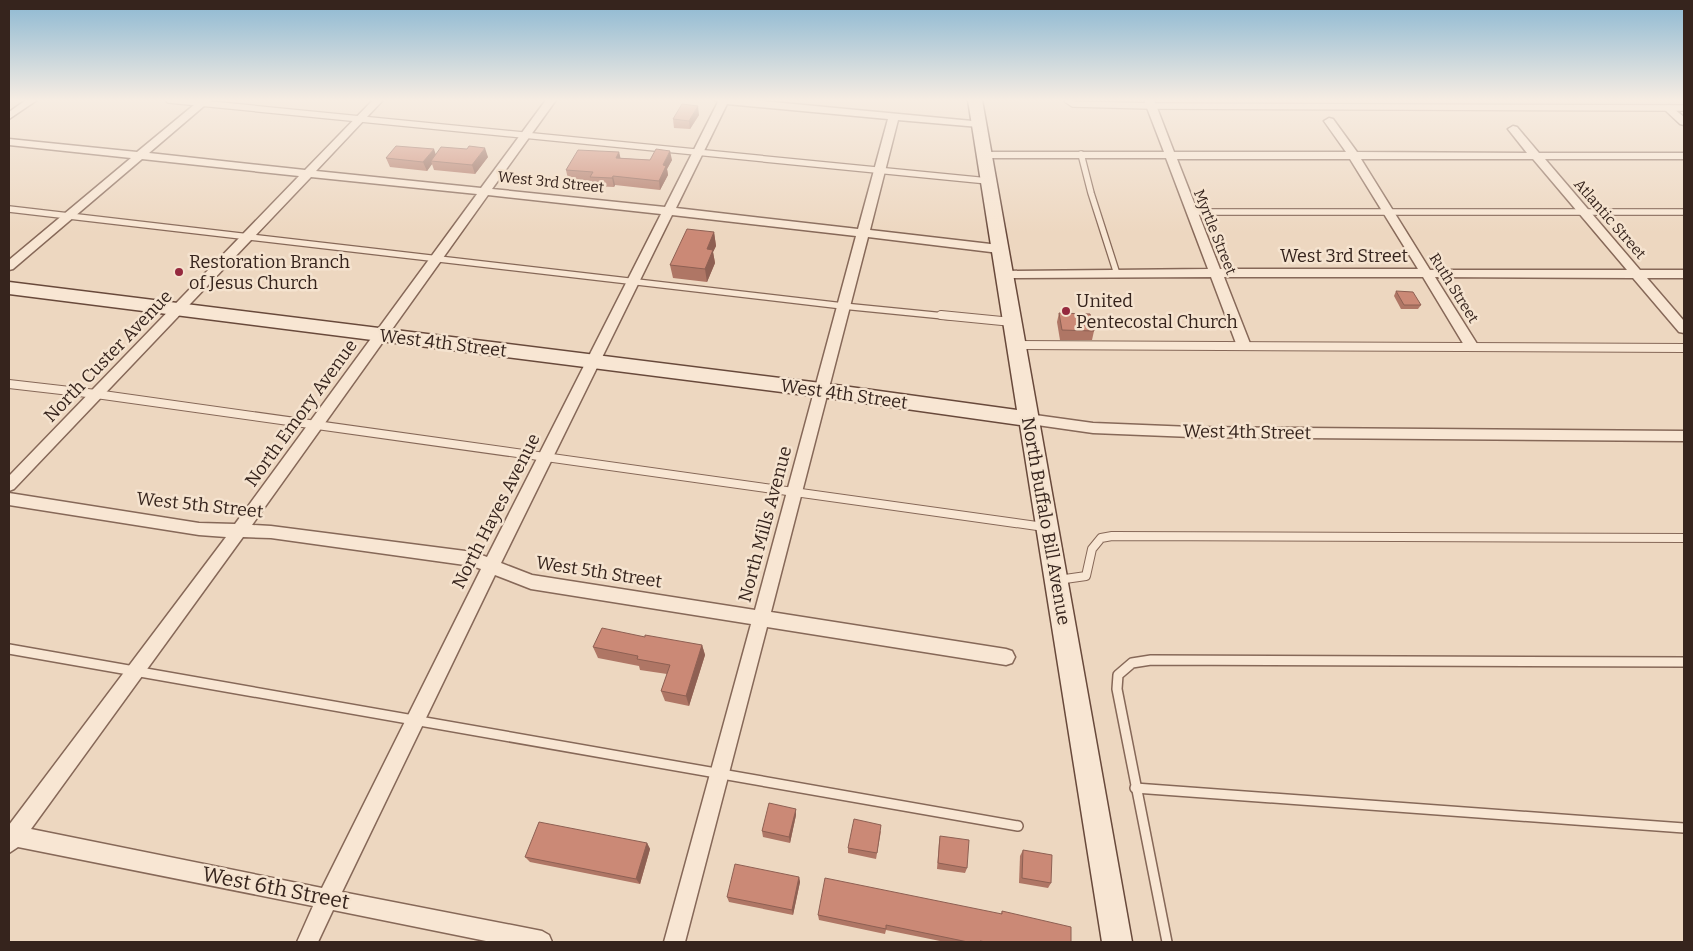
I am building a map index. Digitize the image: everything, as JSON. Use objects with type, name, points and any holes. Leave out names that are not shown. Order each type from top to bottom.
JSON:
[{"type":"main road","name":"North Buffalo Bill Avenue","points":[[982,144],[1117,942]]},
{"type":"main road","name":"West 4th Street","points":[[9,288],[821,390],[1028,419]]},
{"type":"street","name":"West 3rd Street","points":[[31,144],[669,211],[1000,249]]},
{"type":"street","points":[[9,266],[155,144]]},
{"type":"street","name":"North Custer Avenue","points":[[9,485],[336,144]]},
{"type":"street","name":"North Emory Avenue","points":[[10,838],[239,531],[520,144]]},
{"type":"street","name":"North Hayes Avenue","points":[[307,942],[414,720],[702,144]]},
{"type":"street","name":"North Mills Avenue","points":[[675,942],[762,618],[842,306],[887,144]]},
{"type":"street","name":"Myrtle Street","points":[[1165,144],[1244,346]]},
{"type":"street","name":"Ruth Street","points":[[1346,144],[1472,347]]},
{"type":"street","name":"Atlantic Street","points":[[1526,144],[1684,329]]},
{"type":"street","points":[[984,155],[1684,156]]},
{"type":"street","name":"West 3rd Street","points":[[1004,275],[1216,273],[1684,274]]},
{"type":"street","name":"West 4th Street","points":[[1028,419],[1093,428],[1192,432],[1684,436]]},
{"type":"street","name":"West 5th Street","points":[[9,499],[200,528],[271,532],[473,559],[531,582],[1006,656]]},
{"type":"street","name":"West 6th Street","points":[[10,838],[542,942]]},
{"type":"lane","points":[[611,144],[988,181]]},
{"type":"lane","points":[[1081,154],[1090,193],[1117,274]]},
{"type":"lane","points":[[9,209],[842,306],[1012,322]]},
{"type":"lane","points":[[1191,212],[1684,212]]},
{"type":"lane","points":[[1016,345],[1684,348]]},
{"type":"lane","points":[[9,384],[96,394],[1047,528]]},
{"type":"lane","points":[[1056,580],[1086,576],[1092,549],[1101,538],[1112,536],[1684,538]]},
{"type":"lane","points":[[9,649],[1018,826]]},
{"type":"lane","points":[[1167,942],[1135,788],[1117,689],[1118,674],[1132,663],[1151,660],[1341,659],[1684,662]]},
{"type":"lane","points":[[1135,788],[1684,828]]},
{"type":"building","points":[[396,146],[434,149],[423,162],[386,158]]},
{"type":"building","points":[[469,146],[485,148],[472,165],[431,161],[441,147],[467,149]]},
{"type":"building","points":[[656,149],[670,151],[663,165],[666,166],[659,181],[613,176],[612,178],[590,177],[593,172],[566,170],[578,150],[619,152],[616,158],[650,160]]},
{"type":"building","points":[[687,229],[714,232],[707,249],[713,250],[705,269],[670,265]]},
{"type":"building","points":[[1396,291],[1413,292],[1421,305],[1404,305]]},
{"type":"building","points":[[1059,313],[1090,314],[1094,331],[1062,330]]},
{"type":"building","points":[[602,628],[645,637],[645,635],[702,645],[686,696],[661,691],[670,665],[637,659],[638,656],[593,647]]},
{"type":"building","points":[[769,803],[796,809],[789,837],[762,831]]},
{"type":"building","points":[[854,819],[881,825],[877,853],[848,848]]},
{"type":"building","points":[[539,822],[647,843],[636,879],[525,857]]},
{"type":"building","points":[[940,836],[969,840],[967,868],[938,863]]},
{"type":"building","points":[[1023,850],[1052,855],[1051,883],[1022,878]]},
{"type":"building","points":[[735,864],[799,877],[792,910],[727,897]]},
{"type":"building","points":[[825,878],[1002,914],[1002,911],[1071,927],[1071,942],[968,942],[886,925],[886,929],[818,915]]},
{"type":"place","name":"Restoration Branch of Jesus Church","points":[[179,272]]},
{"type":"place","name":"United Pentecostal Church","points":[[1066,311]]}]
